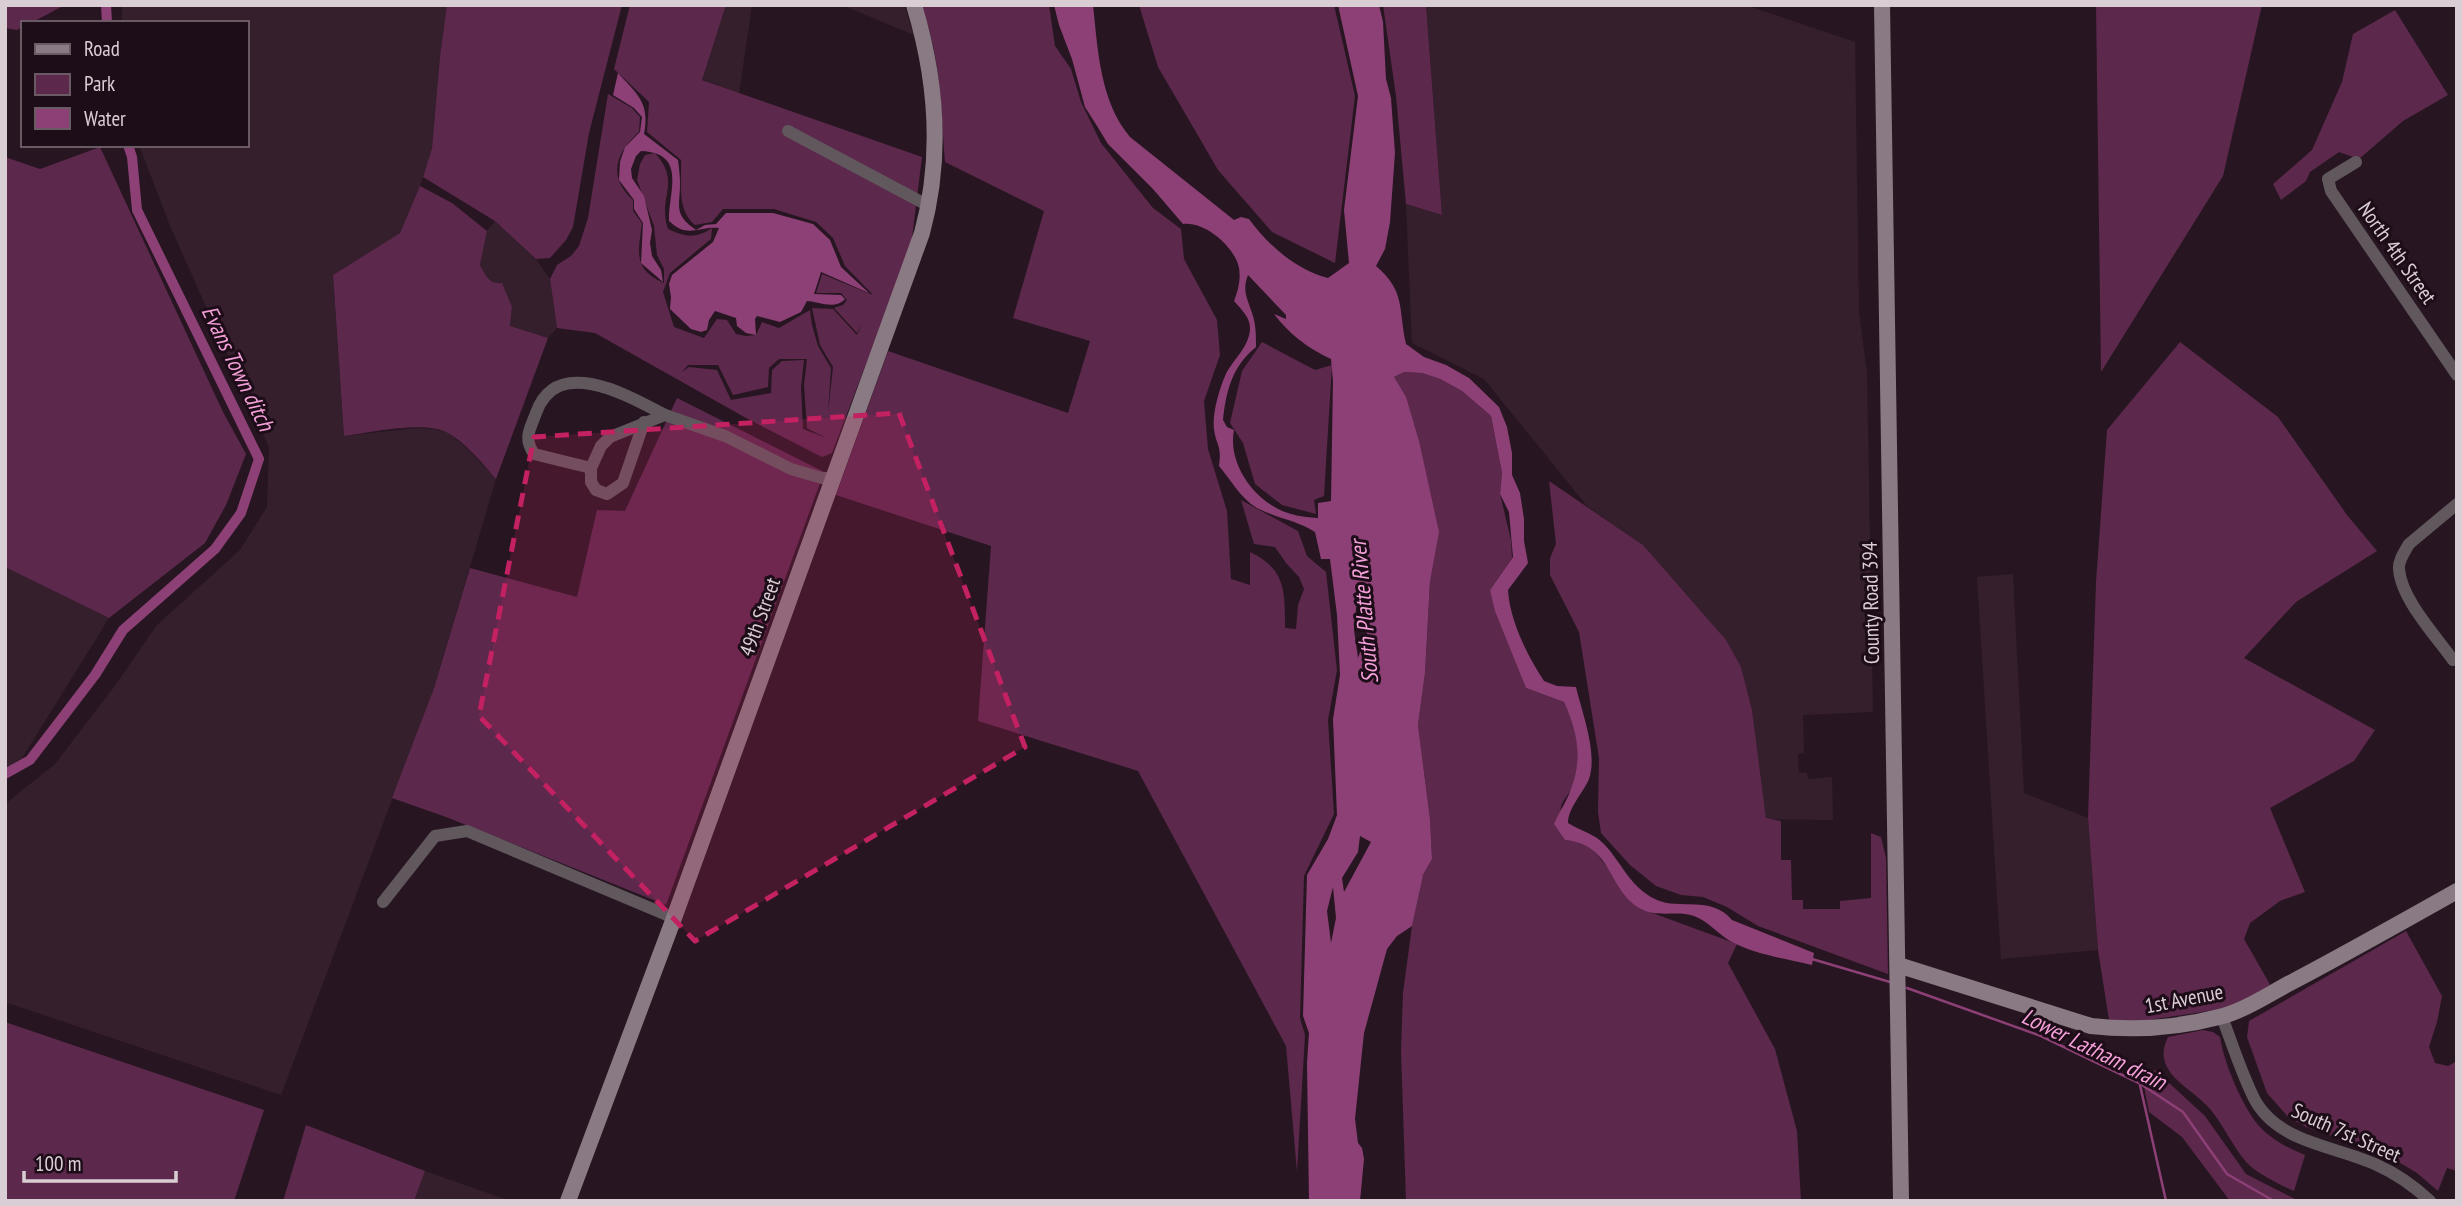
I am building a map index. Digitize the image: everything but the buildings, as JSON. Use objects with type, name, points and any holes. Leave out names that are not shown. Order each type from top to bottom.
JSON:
[{"type":"street","name":"49th Street","points":[[568,1201],[912,263],[929,206],[936,163],[936,130],[928,61],[914,5]]},
{"type":"street","name":"County Road 394","points":[[1882,5],[1901,1201]]},
{"type":"street","points":[[788,131],[929,206]]},
{"type":"street","name":"North 4th Street","points":[[2356,162],[2328,178],[2330,191],[2454,366]]},
{"type":"street","points":[[591,468],[534,454],[528,445],[527,440],[538,408],[550,392],[569,382],[582,381],[628,395],[664,415],[724,436],[791,469],[822,478],[832,478]]},
{"type":"street","points":[[643,422],[623,483],[607,494],[596,491],[591,482],[591,468],[601,446],[610,437],[643,422],[664,415]]},
{"type":"street","points":[[2453,660],[2406,592],[2398,568],[2403,552],[2409,544],[2457,504]]},
{"type":"street","points":[[383,902],[435,836],[467,831],[674,918]]},
{"type":"street","name":"1st Avenue","points":[[1898,965],[2091,1026],[2138,1029],[2222,1017],[2328,963],[2457,891]]},
{"type":"street","name":"South 7st Street","points":[[2222,1017],[2257,1102],[2277,1125],[2294,1136],[2376,1165],[2413,1185],[2430,1201]]},
{"type":"highlighted area","points":[[899,413],[1025,747],[695,941],[479,716],[534,437]]},
{"type":"shaded area","points":[[122,5],[447,5],[432,148],[417,196],[400,233],[333,275],[344,436],[416,428],[447,432],[468,449],[496,479],[434,688],[281,1095],[5,1002],[5,804],[55,764],[157,625],[240,550],[267,507],[269,447],[170,226],[140,147],[248,147],[248,21],[122,21]]},
{"type":"shaded area","points":[[726,5],[752,5],[739,94],[702,79]]},
{"type":"shaded area","points":[[842,5],[904,5],[914,35]]},
{"type":"shaded area","points":[[1426,5],[1745,5],[1855,42],[1859,312],[1867,374],[1873,712],[1803,715],[1804,753],[1798,754],[1799,773],[1807,773],[1808,779],[1832,777],[1833,820],[1766,819],[1752,710],[1741,667],[1643,545],[1587,506],[1484,379],[1412,343],[1406,204],[1442,215]]},
{"type":"shaded area","points":[[495,221],[536,259],[550,279],[557,328],[548,338],[510,327],[512,307],[480,265],[487,231]]},
{"type":"shaded area","points":[[5,567],[109,618],[22,758],[5,769]]},
{"type":"shaded area","points":[[2013,574],[2024,793],[2088,818],[2098,950],[2001,959],[1977,577]]},
{"type":"shaded area","points":[[425,1171],[510,1201],[414,1201]]},
{"type":"green space","points":[[5,5],[65,5],[35,21],[21,21],[21,28],[17,30],[5,28]]},
{"type":"green space","points":[[447,5],[622,5],[589,133],[573,227],[566,240],[550,258],[536,259],[495,221],[423,177],[432,148]]},
{"type":"green space","points":[[630,5],[726,5],[702,80],[922,157],[911,246],[832,453],[822,457],[746,418],[595,333],[557,328],[550,279],[557,265],[571,256],[579,246],[588,218],[608,94],[632,108],[640,117],[639,132],[620,156],[617,174],[633,200],[633,211],[642,223],[639,251],[642,266],[654,278],[664,283],[664,269],[657,255],[654,226],[637,180],[645,155],[655,153],[667,173],[665,218],[668,229],[690,236],[712,228],[711,239],[670,273],[663,292],[674,327],[704,338],[717,319],[727,320],[736,334],[756,335],[762,322],[779,328],[810,310],[818,346],[831,368],[828,413],[833,367],[820,345],[812,308],[833,309],[857,335],[862,323],[857,333],[834,308],[843,305],[847,300],[841,293],[816,293],[822,274],[873,295],[845,266],[833,238],[816,222],[774,209],[723,209],[712,222],[695,225],[689,219],[682,203],[681,160],[647,132],[649,102],[614,69]],"holes":[[[779,359],[807,359],[804,385],[807,428],[826,438],[803,429],[801,387],[804,360],[782,361],[772,370],[771,393],[731,400],[717,370],[689,367],[682,372],[688,365],[718,365],[733,395],[768,387],[769,368]]]},
{"type":"green space","points":[[921,5],[1049,5],[1055,46],[1071,69],[1081,102],[1101,143],[1153,208],[1181,229],[1184,259],[1217,320],[1220,355],[1204,401],[1208,449],[1227,511],[1231,579],[1250,585],[1250,552],[1262,559],[1271,566],[1281,583],[1285,603],[1285,628],[1296,629],[1298,605],[1304,589],[1299,577],[1275,547],[1254,544],[1241,500],[1298,531],[1307,556],[1326,572],[1337,670],[1328,720],[1334,814],[1304,876],[1300,1018],[1305,1035],[1297,1172],[1286,1046],[1138,771],[978,721],[991,546],[836,495],[888,351],[1068,413],[1090,341],[1013,318],[1044,211],[945,162],[936,63]]},
{"type":"green space","points":[[1139,5],[1334,5],[1355,96],[1335,263],[1272,232],[1218,170],[1158,67]]},
{"type":"green space","points":[[1383,5],[1426,5],[1442,215],[1406,204],[1396,96]]},
{"type":"green space","points":[[2096,5],[2262,5],[2223,176],[2101,372]]},
{"type":"green space","points":[[2395,10],[2448,95],[2403,121],[2359,159],[2339,152],[2310,172],[2306,181],[2281,200],[2273,184],[2312,150],[2342,82],[2353,34]]},
{"type":"green space","points":[[100,147],[223,412],[246,454],[226,505],[205,543],[109,618],[5,567],[5,157],[40,169]]},
{"type":"green space","points":[[420,186],[452,203],[487,231],[480,265],[491,281],[502,283],[512,307],[510,326],[548,338],[496,479],[462,443],[438,429],[412,427],[344,436],[333,275],[400,233]]},
{"type":"green space","points":[[1262,342],[1315,370],[1332,365],[1324,496],[1314,500],[1316,514],[1282,505],[1255,484],[1243,443],[1230,423],[1242,371]]},
{"type":"green space","points":[[2180,342],[2278,417],[2347,515],[2377,551],[2296,602],[2244,658],[2375,730],[2354,761],[2270,808],[2305,892],[2280,901],[2250,923],[2244,939],[2272,988],[2222,1009],[2142,1021],[2109,1020],[2098,950],[2088,818],[2096,582],[2107,430]]},
{"type":"green space","points":[[1404,372],[1422,373],[1440,379],[1462,391],[1491,416],[1502,473],[1500,494],[1511,540],[1512,558],[1490,590],[1526,688],[1564,702],[1572,723],[1578,755],[1572,788],[1561,807],[1565,840],[1578,841],[1592,848],[1639,908],[1737,944],[1728,963],[1775,1049],[1797,1131],[1801,1201],[1406,1201],[1401,1051],[1403,993],[1422,877],[1432,859],[1430,819],[1418,725],[1425,673],[1430,581],[1394,377]]},
{"type":"green space","points":[[677,398],[824,472],[666,905],[392,798],[434,688],[470,568],[577,597],[597,510],[625,511]]},
{"type":"green space","points":[[1549,481],[1643,545],[1726,640],[1741,667],[1752,710],[1766,818],[1781,821],[1781,860],[1791,860],[1792,900],[1803,900],[1803,909],[1840,909],[1840,901],[1871,898],[1871,833],[1881,837],[1886,858],[1888,974],[1758,926],[1727,907],[1703,897],[1681,895],[1656,886],[1630,865],[1601,833],[1598,812],[1599,758],[1579,632],[1550,575],[1550,558],[1556,544]]},
{"type":"green space","points":[[2406,931],[2442,996],[2429,1047],[2435,1063],[2448,1066],[2457,1061],[2457,1171],[2447,1168],[2438,1191],[2417,1173],[2385,1154],[2306,1127],[2289,1118],[2267,1093],[2247,1037],[2249,1021]]},
{"type":"green space","points":[[5,1022],[264,1110],[234,1201],[5,1201]]},
{"type":"green space","points":[[2203,1030],[2220,1037],[2235,1084],[2259,1126],[2280,1143],[2305,1155],[2294,1191],[2263,1175],[2247,1163],[2210,1109],[2169,1070],[2164,1060],[2168,1037]]},
{"type":"green space","points":[[2155,1070],[2205,1116],[2246,1174],[2299,1201],[2230,1201],[2182,1137],[2149,1112],[2142,1076]]},
{"type":"green space","points":[[306,1125],[425,1171],[414,1201],[283,1201]]},
{"type":"water","name":"South Platte River","points":[[1054,5],[1093,5],[1106,92],[1120,123],[1130,137],[1234,220],[1241,217],[1249,219],[1265,238],[1294,263],[1328,278],[1349,263],[1344,210],[1358,96],[1338,5],[1379,5],[1383,22],[1386,79],[1391,98],[1395,153],[1390,222],[1385,249],[1376,266],[1386,275],[1397,293],[1406,344],[1424,357],[1469,378],[1499,407],[1507,427],[1512,453],[1512,475],[1520,493],[1528,563],[1508,590],[1512,614],[1526,649],[1544,681],[1557,686],[1576,687],[1592,757],[1589,779],[1573,806],[1568,823],[1597,838],[1638,887],[1657,900],[1715,908],[1732,920],[1814,953],[1812,965],[1770,956],[1730,941],[1694,916],[1647,912],[1630,901],[1592,850],[1581,843],[1565,840],[1554,824],[1575,778],[1577,745],[1572,723],[1564,702],[1526,688],[1495,611],[1490,590],[1513,557],[1509,512],[1500,494],[1502,473],[1491,416],[1462,391],[1440,379],[1422,373],[1404,372],[1394,377],[1406,397],[1419,441],[1439,532],[1430,581],[1425,673],[1418,725],[1430,819],[1432,859],[1423,875],[1412,926],[1397,936],[1387,949],[1364,1033],[1355,1119],[1358,1143],[1364,1159],[1360,1201],[1309,1201],[1309,1033],[1303,1016],[1307,875],[1328,839],[1337,815],[1333,719],[1340,675],[1337,615],[1330,559],[1321,559],[1315,532],[1251,504],[1219,466],[1214,423],[1216,402],[1228,370],[1247,341],[1250,328],[1247,317],[1234,301],[1240,276],[1239,268],[1232,252],[1218,237],[1192,224],[1183,224],[1108,144],[1085,107],[1072,59]],"holes":[[[1248,275],[1286,315],[1286,319],[1274,314],[1280,321],[1307,346],[1331,359],[1331,501],[1318,503],[1318,518],[1298,516],[1279,509],[1256,493],[1247,482],[1235,457],[1234,430],[1227,427],[1223,420],[1226,399],[1236,371],[1256,347],[1254,321],[1245,285]],[[1357,597],[1367,634],[1358,658],[1354,630]],[[1360,836],[1371,842],[1344,892],[1342,878],[1358,852]],[[1333,887],[1336,918],[1331,943],[1327,911]]]},
{"type":"water","points":[[618,73],[637,94],[644,107],[644,134],[678,160],[679,210],[696,230],[688,231],[669,221],[672,187],[670,166],[656,153],[641,151],[631,169],[632,178],[644,196],[652,230],[652,256],[661,270],[663,282],[641,263],[643,223],[634,209],[634,200],[619,180],[620,162],[625,147],[640,132],[642,117],[634,108],[613,95]]},
{"type":"water","points":[[726,213],[773,213],[813,224],[830,240],[841,267],[869,293],[821,272],[814,294],[841,295],[845,299],[832,305],[807,301],[801,312],[780,322],[757,316],[756,335],[746,333],[737,326],[736,318],[715,311],[707,330],[701,332],[691,329],[670,309],[669,284],[672,275],[713,242],[719,228],[697,230],[705,225],[716,224]]},
{"type":"waterway","name":"Evans Town ditch","points":[[106,5],[107,21]]},
{"type":"waterway","name":"Evans Town ditch","points":[[5,774],[30,760],[95,675],[123,630],[215,549],[241,513],[259,459],[137,210],[129,147]]},
{"type":"waterway","name":"Lower Latham drain","points":[[1812,959],[1890,982]]},
{"type":"waterway","name":"Lower Latham drain","points":[[1907,988],[2041,1036],[2139,1083],[2183,1112],[2227,1174],[2274,1201]]},
{"type":"waterway","points":[[2140,1085],[2166,1201]]}]
